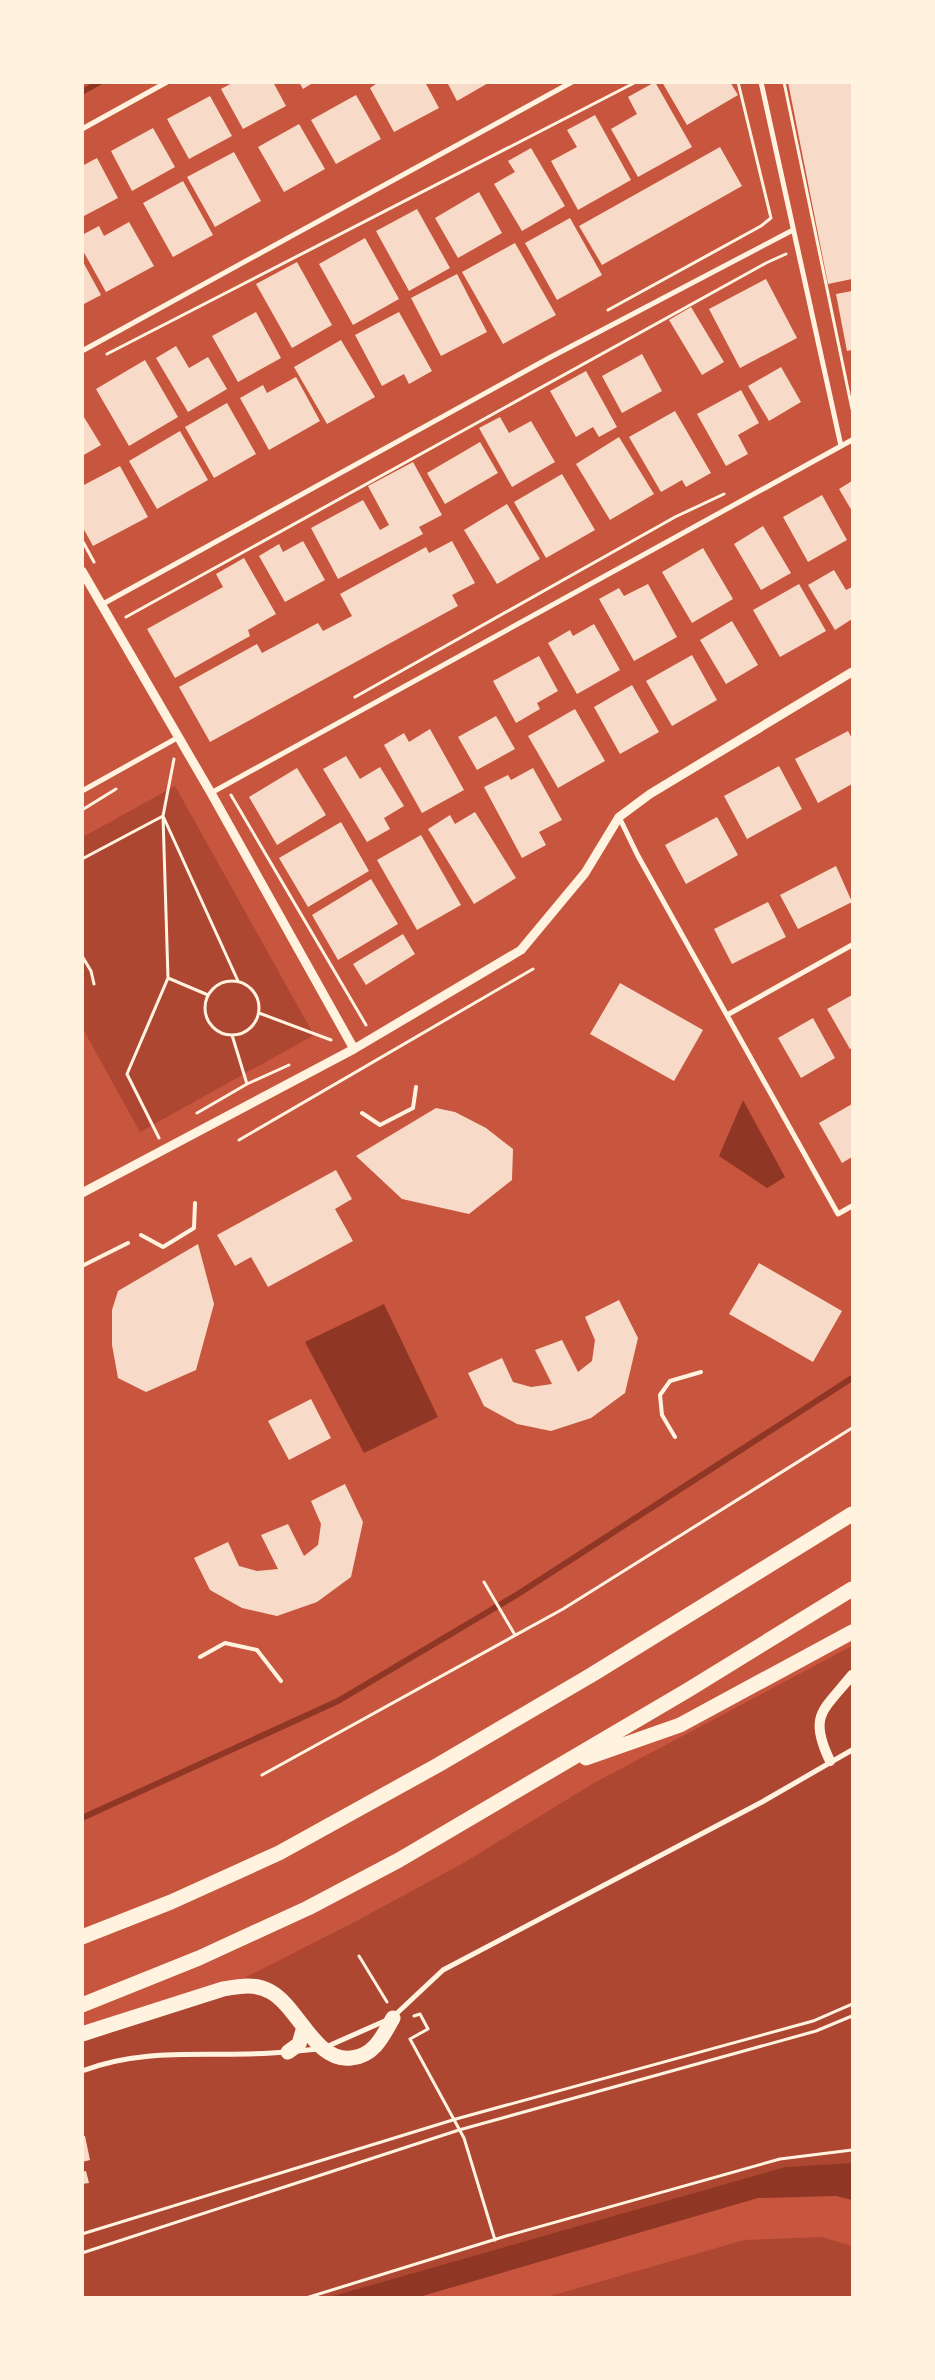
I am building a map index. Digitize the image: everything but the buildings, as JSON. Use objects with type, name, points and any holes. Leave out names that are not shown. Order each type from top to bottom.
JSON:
[{"type":"highway","points":[[82,1937],[171,1902],[279,1853],[438,1766],[593,1674],[852,1514]]},
{"type":"highway","points":[[82,2005],[199,1958],[308,1908],[399,1860],[554,1770],[852,1589]]},
{"type":"highway","points":[[554,1770],[680,1725],[852,1632]]},
{"type":"highway","points":[[82,2034],[223,1989],[241,1986],[258,1987],[272,1992],[284,2002],[323,2048],[339,2058],[357,2058],[366,2054],[383,2036],[394,2016]]},
{"type":"highway","points":[[288,2052],[299,2044],[304,2027]]},
{"type":"main road","points":[[830,1761],[822,1744],[818,1727],[821,1714],[852,1675]]},
{"type":"street","points":[[82,129],[167,82]]},
{"type":"street","points":[[82,351],[572,82]]},
{"type":"street","points":[[761,82],[841,446]]},
{"type":"street","points":[[101,605],[549,358],[793,230]]},
{"type":"street","points":[[210,793],[852,440]]},
{"type":"street","points":[[82,571],[354,1049]]},
{"type":"street","points":[[82,1193],[354,1049],[521,950],[585,873],[620,817],[650,794],[852,672]]},
{"type":"street","points":[[82,791],[177,738]]},
{"type":"street","points":[[620,817],[638,856],[838,1214],[852,1206]]},
{"type":"street","points":[[726,1016],[852,945]]},
{"type":"street","points":[[82,2071],[129,2058],[165,2054],[249,2056],[323,2048],[394,2016],[443,1970],[762,1802],[852,1750]]},
{"type":"lane","points":[[362,1113],[380,1124],[413,1108],[416,1087]]},
{"type":"lane","points":[[141,1236],[163,1246],[194,1228],[195,1203]]},
{"type":"lane","points":[[82,1266],[128,1243]]},
{"type":"lane","points":[[675,1437],[662,1415],[660,1395],[670,1381],[701,1372]]},
{"type":"lane","points":[[200,1657],[225,1643],[257,1650],[280,1681]]},
{"type":"path","points":[[100,358],[636,82]]},
{"type":"path","points":[[604,312],[761,226],[771,218],[738,82]]},
{"type":"path","points":[[784,82],[852,409]]},
{"type":"path","points":[[126,617],[766,263],[786,254],[789,261]]},
{"type":"path","points":[[348,701],[675,517],[729,491]]},
{"type":"path","points":[[165,1149],[127,1074],[168,978],[163,816],[174,758]]},
{"type":"path","points":[[82,859],[163,816]]},
{"type":"path","points":[[163,816],[238,981],[252,989],[259,1005],[259,1013],[249,1029],[232,1035],[214,1028],[206,1012],[208,995],[221,983],[238,981]]},
{"type":"path","points":[[82,956],[91,971],[94,984]]},
{"type":"path","points":[[240,1140],[533,969]]},
{"type":"path","points":[[168,978],[208,995]]},
{"type":"path","points":[[259,1013],[331,1040]]},
{"type":"path","points":[[232,1035],[252,1102]]},
{"type":"path","points":[[262,1775],[563,1609],[852,1428]]},
{"type":"path","points":[[484,1582],[515,1635]]},
{"type":"path","points":[[359,1956],[394,2016],[401,2024],[420,2014],[428,2029],[410,2039],[456,2119],[464,2138],[495,2240]]},
{"type":"path","points":[[82,2234],[456,2119],[813,2020],[852,2004]]},
{"type":"path","points":[[82,2253],[460,2130],[816,2031],[852,2016]]},
{"type":"path","points":[[306,2298],[495,2240],[780,2159],[852,2150]]},
{"type":"shaded area","points":[[175,786],[314,1035],[140,1132],[83,1029],[83,837]]},
{"type":"shaded area","points":[[743,1100],[785,1177],[767,1188],[719,1156]]},
{"type":"shaded area","points":[[384,1304],[438,1417],[364,1453],[305,1342]]},
{"type":"shaded area","points":[[852,1646],[852,2163],[785,2167],[329,2297],[83,2297],[82,2042],[238,1981],[347,1926],[460,1865],[594,1783]]},
{"type":"shaded area","points":[[852,2163],[852,2200],[836,2196],[758,2198],[419,2297],[329,2297],[785,2167]]},
{"type":"shaded area","points":[[822,2237],[852,2246],[852,2297],[547,2297],[744,2240]]},
{"type":"waterway","points":[[82,92],[100,82]]},
{"type":"waterway","points":[[82,1818],[338,1701],[518,1594],[852,1378]]}]
